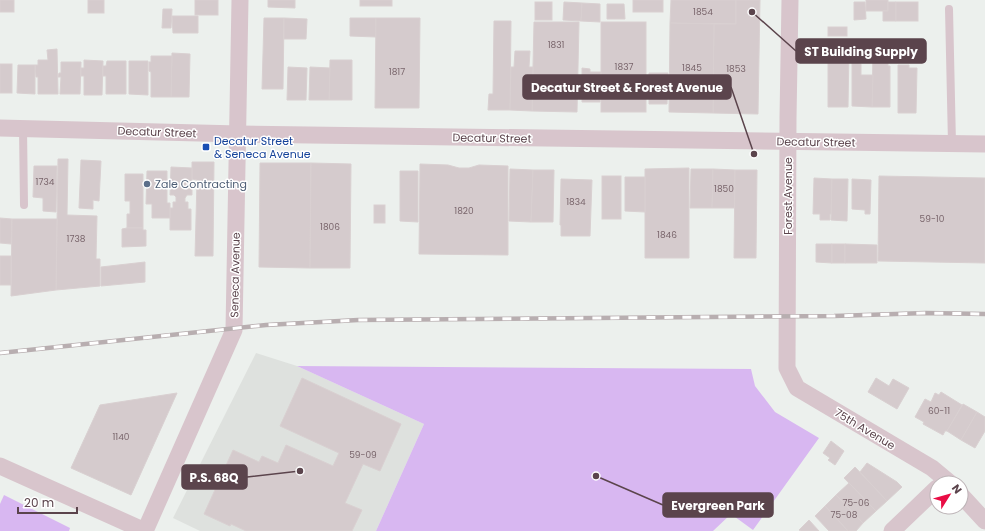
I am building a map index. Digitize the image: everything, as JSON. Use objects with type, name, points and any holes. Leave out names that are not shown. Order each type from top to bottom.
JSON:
[{"type":"street","name":"Seneca Avenue","points":[[145,531],[234,330],[239,134],[240,0]]},
{"type":"street","name":"Forest Avenue","points":[[787,368],[790,0]]},
{"type":"street","name":"Decatur Street","points":[[0,128],[239,134],[985,144]]},
{"type":"street","name":"75th Avenue","points":[[787,368],[797,388],[932,468],[938,475]]},
{"type":"street","points":[[0,466],[145,531]]},
{"type":"street","points":[[892,531],[929,497]]},
{"type":"street","points":[[969,504],[985,521]]},
{"type":"lane","points":[[949,9],[952,144]]},
{"type":"lane","points":[[23,128],[24,205]]},
{"type":"shaded area","points":[[256,353],[297,366],[424,424],[376,531],[200,531],[173,518]]},
{"type":"shaded area","points":[[297,366],[751,369],[755,386],[775,412],[819,438],[753,530],[731,514],[713,531],[376,531],[424,424]]},
{"type":"shaded area","points":[[4,495],[70,528],[69,531],[0,531],[0,504]]},
{"type":"building","points":[[0,0],[14,0],[14,12],[0,12]]},
{"type":"building","points":[[88,0],[104,0],[104,13],[88,13]]},
{"type":"building","points":[[195,0],[218,0],[218,15],[195,15]]},
{"type":"building","points":[[268,0],[295,0],[295,8],[268,7]]},
{"type":"building","points":[[360,0],[392,0],[392,6],[360,6]]},
{"type":"building","points":[[633,0],[663,0],[663,12],[633,12]]},
{"type":"building","points":[[671,0],[736,0],[736,24],[670,23]]},
{"type":"building","points":[[736,0],[760,0],[758,114],[713,113],[714,24],[736,24]]},
{"type":"building","points":[[866,0],[888,0],[888,11],[866,11]]},
{"type":"building","points":[[535,2],[552,2],[552,20],[535,20]]},
{"type":"building","points":[[564,2],[582,3],[581,21],[563,20]]},
{"type":"building","points":[[854,2],[865,2],[866,19],[854,20]]},
{"type":"building","points":[[888,2],[896,2],[896,21],[883,21],[883,11],[888,11]]},
{"type":"building","points":[[896,2],[918,2],[918,21],[896,21]]},
{"type":"building","points":[[582,3],[600,4],[600,22],[581,21]]},
{"type":"building","points":[[607,4],[624,4],[625,19],[607,19]]},
{"type":"building","points":[[163,9],[172,9],[171,28],[162,28]]},
{"type":"building","points":[[172,16],[198,16],[198,33],[173,33]]},
{"type":"building","points":[[264,18],[284,18],[283,89],[262,89]]},
{"type":"building","points":[[284,18],[307,19],[306,39],[284,39]]},
{"type":"building","points":[[350,18],[376,18],[376,37],[350,36]]},
{"type":"building","points":[[376,18],[420,18],[419,108],[375,108]]},
{"type":"building","points":[[494,21],[511,21],[510,110],[488,110],[489,94],[493,94]]},
{"type":"building","points":[[534,22],[579,22],[577,112],[532,111]]},
{"type":"building","points":[[601,22],[646,22],[646,112],[601,112]]},
{"type":"building","points":[[670,23],[714,24],[713,113],[669,112]]},
{"type":"building","points":[[828,27],[847,27],[847,36],[828,36]]},
{"type":"building","points":[[57,49],[58,94],[38,94],[38,77],[36,77],[35,65],[38,65],[38,60],[48,60],[47,50]]},
{"type":"building","points":[[844,49],[849,49],[848,107],[828,107],[828,58],[844,59]]},
{"type":"building","points":[[515,51],[530,51],[529,67],[533,67],[532,111],[510,110],[511,67],[514,67]]},
{"type":"building","points":[[873,51],[888,51],[888,66],[890,66],[890,107],[872,107]]},
{"type":"building","points":[[172,53],[190,54],[189,97],[171,97]]},
{"type":"building","points":[[151,56],[172,56],[171,97],[151,97],[151,72],[149,71],[149,62],[151,62]]},
{"type":"building","points":[[84,60],[103,61],[102,95],[84,95],[84,76],[81,76],[81,68],[84,68]]},
{"type":"building","points":[[330,60],[352,60],[352,100],[329,100]]},
{"type":"building","points":[[107,61],[126,61],[126,94],[106,94],[106,76],[103,76],[103,66],[106,66]]},
{"type":"building","points":[[129,61],[148,61],[148,95],[129,94]]},
{"type":"building","points":[[61,62],[81,62],[80,94],[60,94],[61,77],[58,77],[59,73],[61,73]]},
{"type":"building","points":[[852,63],[861,64],[861,75],[873,75],[872,107],[852,106]]},
{"type":"building","points":[[0,64],[12,64],[12,93],[0,93]]},
{"type":"building","points":[[18,65],[35,65],[35,94],[17,93]]},
{"type":"building","points":[[898,65],[909,65],[909,68],[917,68],[916,113],[898,113]]},
{"type":"building","points":[[288,67],[307,68],[306,100],[287,100]]},
{"type":"building","points":[[310,67],[330,68],[329,100],[309,100]]},
{"type":"building","points":[[582,68],[590,69],[590,72],[601,72],[600,102],[582,102]]},
{"type":"building","points":[[649,73],[668,73],[667,104],[649,104]]},
{"type":"building","points":[[58,159],[68,159],[67,215],[97,216],[96,259],[100,259],[100,286],[56,290]]},
{"type":"building","points":[[81,160],[101,161],[99,201],[93,200],[93,209],[79,208]]},
{"type":"building","points":[[192,162],[214,162],[213,256],[195,256],[197,180],[192,179]]},
{"type":"building","points":[[260,163],[311,163],[310,268],[259,267]]},
{"type":"building","points":[[311,163],[351,164],[350,268],[310,268]]},
{"type":"building","points":[[420,164],[448,165],[459,168],[469,168],[479,165],[508,166],[508,255],[419,254]]},
{"type":"building","points":[[34,166],[57,166],[56,212],[43,211],[43,198],[33,197]]},
{"type":"building","points":[[171,167],[192,168],[192,195],[187,195],[185,198],[185,202],[188,202],[188,209],[191,209],[191,230],[170,230],[170,208],[173,208],[173,202],[176,202],[176,197],[174,195],[170,195]]},
{"type":"building","points":[[689,168],[689,258],[645,258],[645,169]]},
{"type":"building","points":[[510,169],[533,170],[531,222],[509,221]]},
{"type":"building","points":[[691,169],[713,169],[712,208],[690,208]]},
{"type":"building","points":[[713,169],[735,170],[735,208],[712,208]]},
{"type":"building","points":[[533,170],[554,170],[553,222],[531,222]]},
{"type":"building","points":[[735,170],[757,170],[756,258],[734,258]]},
{"type":"building","points":[[147,171],[167,171],[167,203],[170,203],[170,218],[152,218],[152,204],[146,204]]},
{"type":"building","points":[[400,171],[418,171],[418,222],[400,221]]},
{"type":"building","points":[[125,174],[143,174],[143,228],[127,228],[127,214],[130,214],[130,201],[125,201]]},
{"type":"building","points":[[602,176],[621,176],[621,219],[602,219]]},
{"type":"building","points":[[879,176],[985,178],[985,263],[878,261]]},
{"type":"building","points":[[625,177],[645,177],[645,212],[625,211]]},
{"type":"building","points":[[814,178],[832,179],[830,220],[820,220],[820,214],[813,214]]},
{"type":"building","points":[[561,179],[592,180],[590,236],[561,236]]},
{"type":"building","points":[[832,179],[848,179],[847,221],[831,220]]},
{"type":"building","points":[[852,179],[871,180],[870,214],[865,214],[865,210],[852,209]]},
{"type":"building","points":[[374,205],[385,205],[385,223],[374,223]]},
{"type":"building","points":[[0,218],[12,219],[11,244],[0,243]]},
{"type":"building","points":[[12,219],[57,219],[56,290],[11,296]]},
{"type":"building","points":[[143,228],[143,230],[146,230],[146,246],[122,247],[122,229]]},
{"type":"building","points":[[816,244],[832,244],[832,263],[816,262]]},
{"type":"building","points":[[832,244],[845,244],[845,263],[832,263]]},
{"type":"building","points":[[845,244],[877,245],[877,263],[845,263]]},
{"type":"building","points":[[0,256],[11,256],[11,285],[0,285]]},
{"type":"building","points":[[145,262],[145,282],[101,286],[101,267]]},
{"type":"building","points":[[302,378],[401,424],[380,471],[363,464],[345,503],[362,510],[352,531],[246,531],[231,524],[230,526],[204,514],[233,450],[259,462],[262,456],[278,463],[286,445],[333,466],[339,453],[280,426]]},
{"type":"building","points":[[876,378],[889,386],[893,379],[909,388],[897,409],[868,392]]},
{"type":"building","points":[[941,392],[962,405],[947,431],[945,431],[943,435],[923,424],[924,422],[915,417],[925,399],[931,402],[935,393],[939,395]]},
{"type":"building","points":[[177,393],[131,495],[71,468],[100,405]]},
{"type":"building","points":[[963,404],[977,412],[961,440],[947,431]]},
{"type":"building","points":[[977,412],[985,417],[985,431],[975,448],[961,440]]},
{"type":"building","points":[[831,441],[844,451],[835,465],[828,460],[830,458],[823,453]]},
{"type":"building","points":[[867,463],[897,482],[902,487],[887,501],[860,472]]},
{"type":"building","points":[[855,467],[887,501],[876,511],[844,478]]},
{"type":"building","points":[[849,483],[876,511],[863,523],[836,495]]},
{"type":"building","points":[[836,495],[863,523],[856,531],[848,531],[825,506]]},
{"type":"building","points":[[825,506],[848,531],[829,531],[815,516]]},
{"type":"building","points":[[809,520],[819,531],[799,530]]},
{"type":"railway","points":[[0,353],[266,325],[358,320],[834,316],[926,313],[985,314]]},
{"type":"place","name":"ST Building Supply","points":[[752,12]]},
{"type":"place","name":"Decatur Street & Seneca Avenue","points":[[206,147]]},
{"type":"place","name":"Decatur Street & Forest Avenue","points":[[754,154]]},
{"type":"place","name":"Zale Contracting","points":[[147,184]]},
{"type":"place","name":"P.S. 68Q","points":[[300,471]]},
{"type":"place","name":"Evergreen Park","points":[[596,476]]}]
